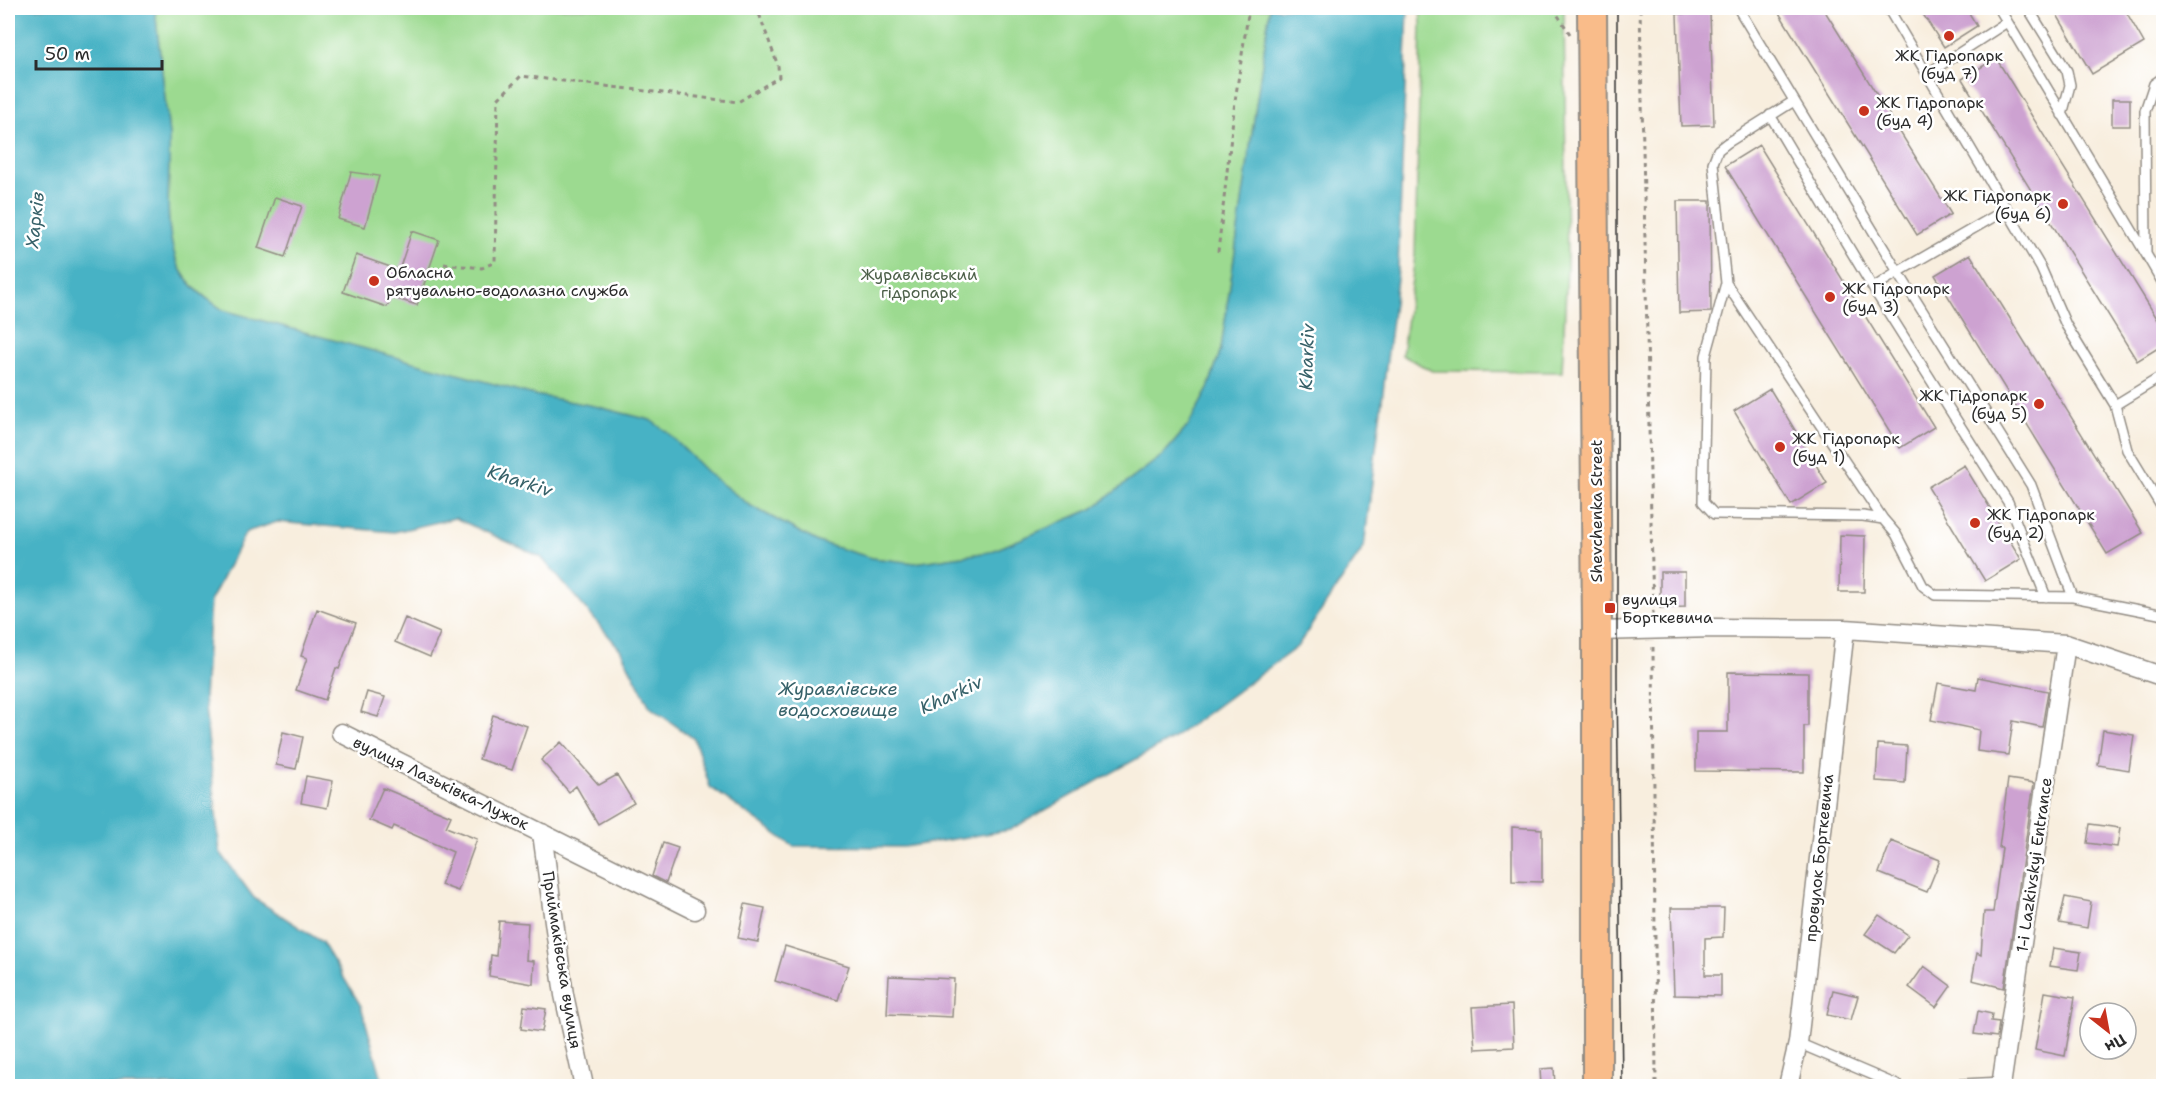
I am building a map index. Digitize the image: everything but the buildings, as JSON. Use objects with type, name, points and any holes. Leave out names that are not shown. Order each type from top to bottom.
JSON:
[{"type":"main road","name":"Shevchenka Street","points":[[1592,8],[1597,631],[1597,1086]]},
{"type":"street","points":[[1597,631],[1845,629],[2066,644],[2163,677]]},
{"type":"street","name":"провулок Борткевича","points":[[1788,1086],[1798,1043],[1845,629]]},
{"type":"street","name":"1-i Lazkivskyi Entrance","points":[[2001,1084],[2066,644]]},
{"type":"street","name":"вулиця Лазьківка-Лужок","points":[[341,733],[695,910]]},
{"type":"street","name":"Приймаківська вулиця","points":[[542,833],[564,995],[584,1086]]},
{"type":"lane","points":[[1738,8],[1898,272],[2031,484],[2073,597]]},
{"type":"lane","points":[[1888,8],[2041,268],[2066,325],[2115,405],[2127,450],[2163,511]]},
{"type":"lane","points":[[1999,8],[2163,285]]},
{"type":"lane","points":[[2028,8],[2067,71],[2070,85],[2062,115]]},
{"type":"lane","points":[[1927,74],[2007,22]]},
{"type":"lane","points":[[2146,254],[2145,111],[2154,84],[2163,77]]},
{"type":"lane","points":[[1794,100],[1718,150],[1713,164],[1726,283],[1706,356],[1703,502],[1714,514],[1863,516],[1883,519]]},
{"type":"lane","points":[[1770,115],[1873,288],[2008,502],[2046,597]]},
{"type":"lane","points":[[1873,288],[2007,209]]},
{"type":"lane","points":[[1726,283],[1883,519],[1896,534],[1923,586],[1935,595],[2073,597],[2163,615]]},
{"type":"lane","points":[[2115,405],[2163,375]]},
{"type":"lane","points":[[1798,1043],[1899,1086]]},
{"type":"lane","points":[[1925,1086],[2001,1084]]},
{"type":"path","points":[[444,264],[482,268],[495,262],[498,99],[521,76],[738,102],[779,78],[778,66],[757,8]]},
{"type":"path","points":[[1218,252],[1235,102],[1249,8]]},
{"type":"path","points":[[1553,8],[1572,38]]},
{"type":"path","points":[[1640,8],[1653,630],[1656,1086]]},
{"type":"green space","name":"Журавлівський гідропарк","points":[[155,8],[1270,8],[1221,349],[1208,389],[1188,426],[1163,455],[1092,509],[990,552],[915,563],[872,558],[818,542],[751,506],[710,475],[650,420],[594,406],[534,395],[223,310],[208,299],[182,273],[171,242],[168,212],[169,136]]},
{"type":"green space","points":[[1420,8],[1564,8],[1567,267],[1562,372],[1432,371],[1402,355],[1415,256]]},
{"type":"water","name":"Журавлівське водосховище","points":[[8,8],[155,8],[169,136],[168,212],[171,242],[182,273],[200,293],[223,310],[534,395],[594,406],[650,420],[666,431],[710,475],[751,506],[818,542],[872,558],[915,563],[990,552],[1092,509],[1163,455],[1188,426],[1208,389],[1221,349],[1270,8],[1408,8],[1398,270],[1364,547],[1297,647],[1172,739],[1010,830],[904,847],[793,846],[710,787],[694,739],[650,707],[620,649],[541,557],[455,518],[394,532],[277,522],[246,532],[210,602],[204,698],[220,852],[254,898],[322,942],[361,1006],[384,1086],[8,1086]]},
{"type":"tram line","points":[[1617,8],[1617,681],[1622,1086]]},
{"type":"place","name":"ЖК Гідропарк (буд 7)","points":[[1949,36]]},
{"type":"place","name":"ЖК Гідропарк (буд 4)","points":[[1864,111]]},
{"type":"place","name":"ЖК Гідропарк (буд 6)","points":[[2063,204]]},
{"type":"place","name":"Обласна рятувально-водолазна служба","points":[[374,281]]},
{"type":"place","name":"ЖК Гідропарк (буд 3)","points":[[1830,297]]},
{"type":"place","name":"ЖК Гідропарк (буд 5)","points":[[2039,404]]},
{"type":"place","name":"ЖК Гідропарк (буд 1)","points":[[1780,447]]},
{"type":"place","name":"ЖК Гідропарк (буд 2)","points":[[1975,523]]},
{"type":"place","name":"вулиця Борткевича","points":[[1610,608]]},
{"type":"water label","name":"Харків","points":[[35,220]]},
{"type":"water label","name":"Kharkiv","points":[[1307,357]]},
{"type":"water label","name":"Kharkiv","points":[[520,481]]},
{"type":"water label","name":"Kharkiv","points":[[951,695]]}]
